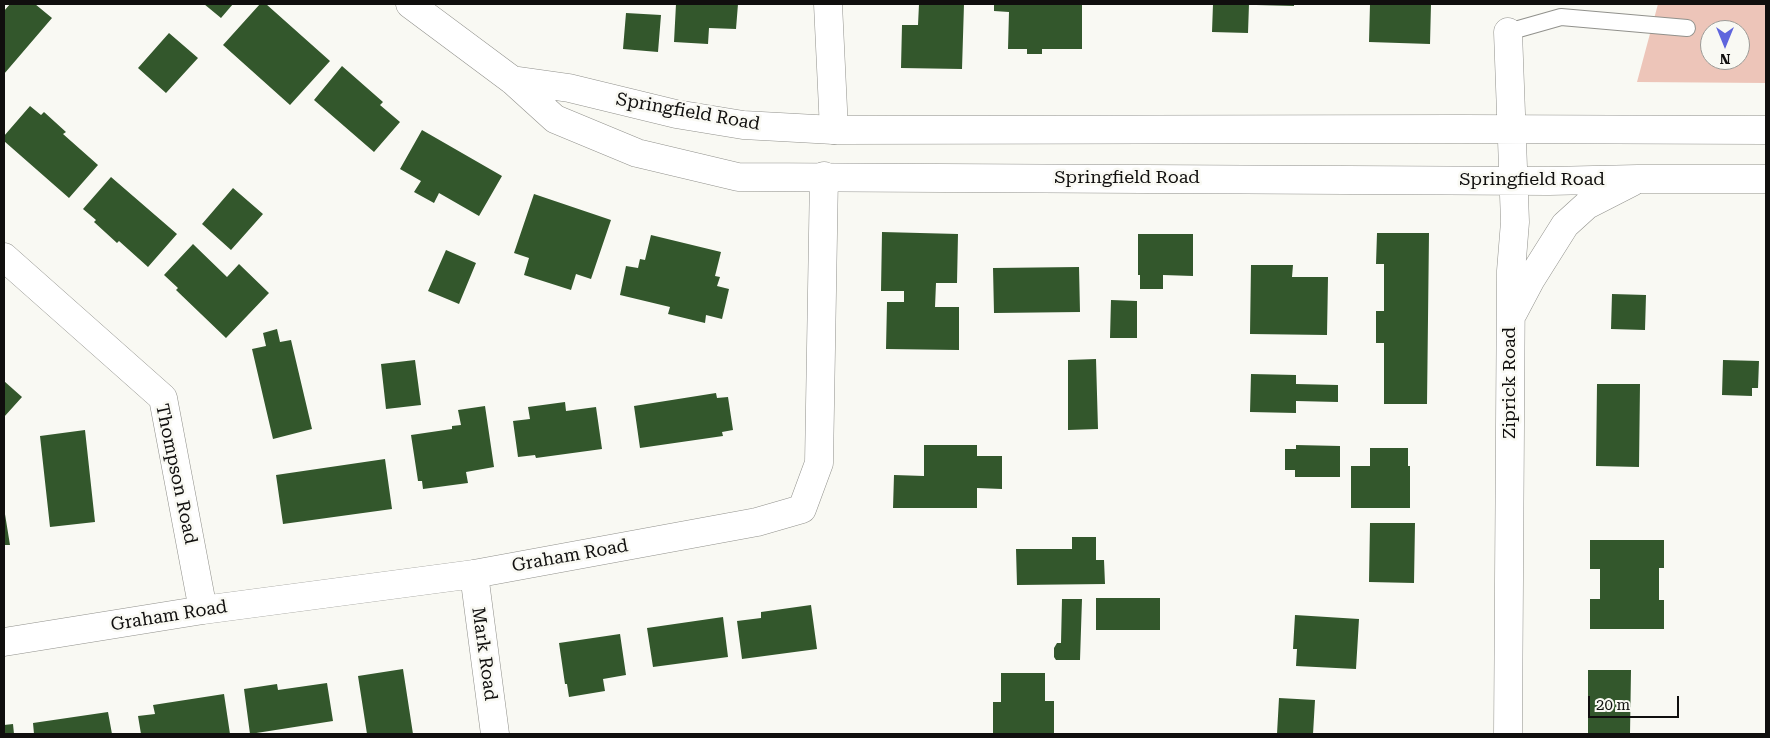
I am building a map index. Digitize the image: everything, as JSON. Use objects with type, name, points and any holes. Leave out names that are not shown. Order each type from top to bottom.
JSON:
[{"type":"main road","name":"Springfield Road","points":[[410,4],[512,80],[555,119],[637,153],[738,177],[1515,181],[1766,179]]},
{"type":"main road","points":[[828,4],[834,130]]},
{"type":"main road","name":"Ziprick Road","points":[[1508,32],[1515,181],[1510,318],[1508,734]]},
{"type":"main road","name":"Springfield Road","points":[[512,80],[569,88],[676,114],[743,126],[834,130],[1766,130]]},
{"type":"main road","name":"Graham Road","points":[[4,642],[203,610],[474,574],[757,522],[802,509],[819,463],[824,176]]},
{"type":"main road","points":[[1510,318],[1531,279],[1565,225],[1587,205],[1638,179]]},
{"type":"main road","name":"Thompson Road","points":[[4,257],[162,398],[203,610]]},
{"type":"main road","name":"Mark Road","points":[[474,574],[495,734]]},
{"type":"lane","points":[[1508,32],[1561,17],[1687,28]]},
{"type":"shaded area","points":[[1658,4],[1766,4],[1766,83],[1637,82]]},
{"type":"building","points":[[10,4],[35,4],[52,18],[4,74],[4,11]]},
{"type":"building","points":[[204,4],[233,4],[221,18]]},
{"type":"building","points":[[260,4],[266,4],[330,61],[290,105],[223,45]]},
{"type":"building","points":[[676,4],[738,4],[736,29],[709,28],[708,44],[674,42]]},
{"type":"building","points":[[919,4],[964,4],[962,69],[901,68],[902,25],[918,25]]},
{"type":"building","points":[[994,4],[1082,4],[1082,49],[1042,49],[1042,54],[1027,54],[1027,49],[1008,49],[1009,12],[994,11]]},
{"type":"building","points":[[1213,4],[1249,4],[1248,33],[1212,32]]},
{"type":"building","points":[[1294,4],[1294,6],[1256,5]]},
{"type":"building","points":[[1370,4],[1431,4],[1430,44],[1369,42]]},
{"type":"building","points":[[626,13],[661,15],[658,52],[623,49]]},
{"type":"building","points":[[169,33],[198,58],[166,93],[138,68]]},
{"type":"building","points":[[342,66],[383,102],[380,105],[400,122],[374,152],[314,100]]},
{"type":"building","points":[[30,106],[41,115],[44,112],[66,132],[63,134],[98,165],[69,198],[4,141],[4,136]]},
{"type":"building","points":[[422,130],[502,176],[479,216],[439,193],[434,203],[414,192],[421,181],[400,169]]},
{"type":"building","points":[[111,177],[177,234],[148,267],[119,241],[117,243],[83,209]]},
{"type":"building","points":[[233,188],[263,214],[231,250],[202,224]]},
{"type":"building","points":[[534,194],[611,220],[591,279],[576,274],[571,290],[524,275],[529,258],[514,253]]},
{"type":"building","points":[[882,232],[958,234],[957,283],[936,283],[935,307],[959,307],[959,350],[886,349],[887,302],[904,302],[904,291],[881,291]]},
{"type":"building","points":[[1377,233],[1429,233],[1427,404],[1384,404],[1384,343],[1376,343],[1376,311],[1384,311],[1384,264],[1376,264]]},
{"type":"building","points":[[1138,234],[1193,234],[1193,276],[1163,275],[1163,289],[1140,289]]},
{"type":"building","points":[[651,235],[721,252],[715,276],[720,277],[717,286],[729,289],[722,319],[706,315],[705,323],[668,314],[670,307],[620,295],[626,266],[638,268],[640,259],[645,260]]},
{"type":"building","points":[[193,244],[227,277],[239,264],[269,293],[226,338],[176,290],[178,288],[164,275]]},
{"type":"building","points":[[446,250],[476,263],[459,304],[428,291]]},
{"type":"building","points":[[1251,265],[1293,265],[1292,277],[1328,277],[1327,335],[1250,334]]},
{"type":"building","points":[[1079,267],[1080,312],[994,313],[993,268]]},
{"type":"building","points":[[1612,294],[1646,295],[1645,330],[1611,329]]},
{"type":"building","points":[[1111,300],[1137,301],[1137,338],[1110,338]]},
{"type":"building","points":[[277,329],[280,342],[291,340],[312,429],[273,439],[252,349],[266,346],[263,333]]},
{"type":"building","points":[[1096,359],[1098,429],[1068,430],[1068,360]]},
{"type":"building","points":[[415,360],[421,405],[386,409],[381,364]]},
{"type":"building","points":[[1723,360],[1759,361],[1758,388],[1752,388],[1752,396],[1722,395]]},
{"type":"building","points":[[1251,374],[1296,375],[1296,384],[1338,385],[1338,402],[1296,401],[1296,413],[1250,412]]},
{"type":"building","points":[[4,381],[22,397],[4,417]]},
{"type":"building","points":[[1597,384],[1640,384],[1639,467],[1596,466]]},
{"type":"building","points":[[716,393],[717,398],[728,397],[733,430],[722,432],[723,436],[640,448],[634,406]]},
{"type":"building","points":[[565,402],[566,411],[596,407],[602,449],[536,458],[535,455],[518,457],[513,421],[530,419],[528,407]]},
{"type":"building","points":[[485,406],[494,467],[466,472],[468,483],[423,489],[422,481],[418,481],[411,435],[452,429],[452,426],[461,425],[458,410]]},
{"type":"building","points":[[85,430],[95,522],[50,527],[40,436]]},
{"type":"building","points":[[924,445],[977,445],[977,456],[1002,456],[1002,489],[977,488],[977,508],[893,508],[894,475],[924,476]]},
{"type":"building","points":[[1296,445],[1340,446],[1340,477],[1295,477],[1295,470],[1285,470],[1285,449],[1296,449]]},
{"type":"building","points":[[1370,448],[1408,448],[1410,508],[1351,508],[1351,466],[1370,466]]},
{"type":"building","points":[[385,459],[392,509],[283,524],[276,475]]},
{"type":"building","points":[[4,508],[10,545],[4,545]]},
{"type":"building","points":[[1370,523],[1415,523],[1414,583],[1369,582]]},
{"type":"building","points":[[1072,537],[1096,537],[1096,560],[1104,560],[1105,584],[1017,585],[1016,549],[1072,549]]},
{"type":"building","points":[[1590,540],[1664,540],[1664,568],[1659,568],[1659,600],[1664,600],[1664,629],[1590,629],[1590,599],[1600,599],[1600,569],[1590,569]]},
{"type":"building","points":[[1096,598],[1160,598],[1160,630],[1096,630]]},
{"type":"building","points":[[1062,599],[1082,599],[1080,660],[1056,660],[1054,657],[1054,648],[1057,643],[1061,643]]},
{"type":"building","points":[[811,605],[817,649],[742,659],[737,621],[761,618],[761,612]]},
{"type":"building","points":[[1295,615],[1359,619],[1356,669],[1296,666],[1297,649],[1293,649]]},
{"type":"building","points":[[723,617],[728,657],[653,667],[647,628]]},
{"type":"building","points":[[620,634],[626,675],[603,679],[605,691],[569,697],[567,684],[565,684],[559,643]]},
{"type":"building","points":[[403,669],[413,734],[367,734],[358,676]]},
{"type":"building","points":[[1588,670],[1631,670],[1630,734],[1588,734]]},
{"type":"building","points":[[1001,673],[1045,673],[1045,701],[1054,701],[1054,734],[993,734],[993,702],[1001,702]]},
{"type":"building","points":[[327,683],[333,721],[250,734],[244,689],[277,684],[278,690]]},
{"type":"building","points":[[224,694],[230,734],[141,734],[138,716],[155,714],[153,705]]},
{"type":"building","points":[[1279,698],[1315,700],[1313,734],[1277,734]]},
{"type":"building","points":[[108,712],[112,734],[34,734],[33,723]]},
{"type":"building","points":[[13,724],[14,734],[4,734],[4,725]]}]
